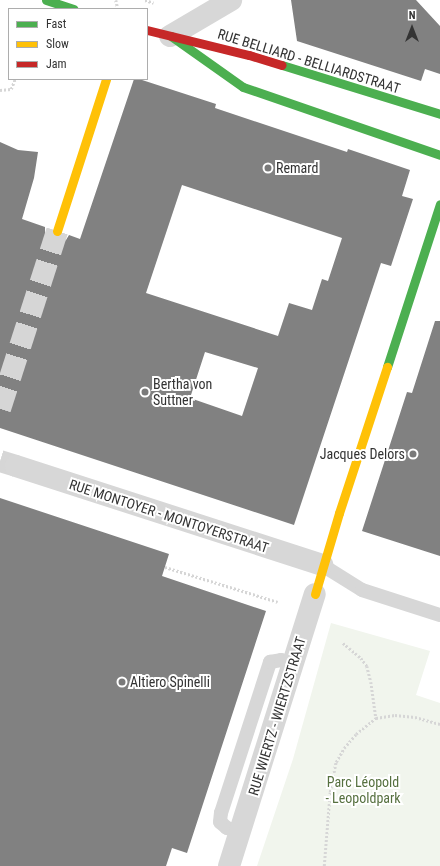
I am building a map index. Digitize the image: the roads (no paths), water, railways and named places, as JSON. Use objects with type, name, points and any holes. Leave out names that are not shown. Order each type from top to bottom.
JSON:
[{"type":"street","points":[[46,0],[71,8]]},
{"type":"street","points":[[170,36],[232,0]]},
{"type":"street","name":"RUE BELLIARD - BELLIARDSTRAAT","points":[[148,30],[249,55],[440,114]]},
{"type":"street","name":"RUE BELLIARD - BELLIARDSTRAAT","points":[[170,36],[243,87],[440,155]]},
{"type":"street","points":[[57,231],[106,80]]},
{"type":"street","name":"RUE WIERTZ - WIERTZSTRAAT","points":[[229,866],[294,663],[315,594],[322,565],[440,204]]},
{"type":"street","name":"RUE MONTOYER - MONTOYERSTRAAT","points":[[16,466],[322,565]]},
{"type":"lane","points":[[322,565],[362,590],[440,615]]},
{"type":"tunnel","points":[[0,409],[57,231]]},
{"type":"tunnel","points":[[0,461],[16,466]]},
{"type":"place","name":"Remard","points":[[268,168]]},
{"type":"place","name":"Bertha von Suttner","points":[[145,392]]},
{"type":"place","name":"Jacques Delors","points":[[413,454]]},
{"type":"place","name":"Altiero Spinelli","points":[[122,682]]},
{"type":"park label","name":"Parc Léopold - Leopoldpark","points":[[363,790]]}]
